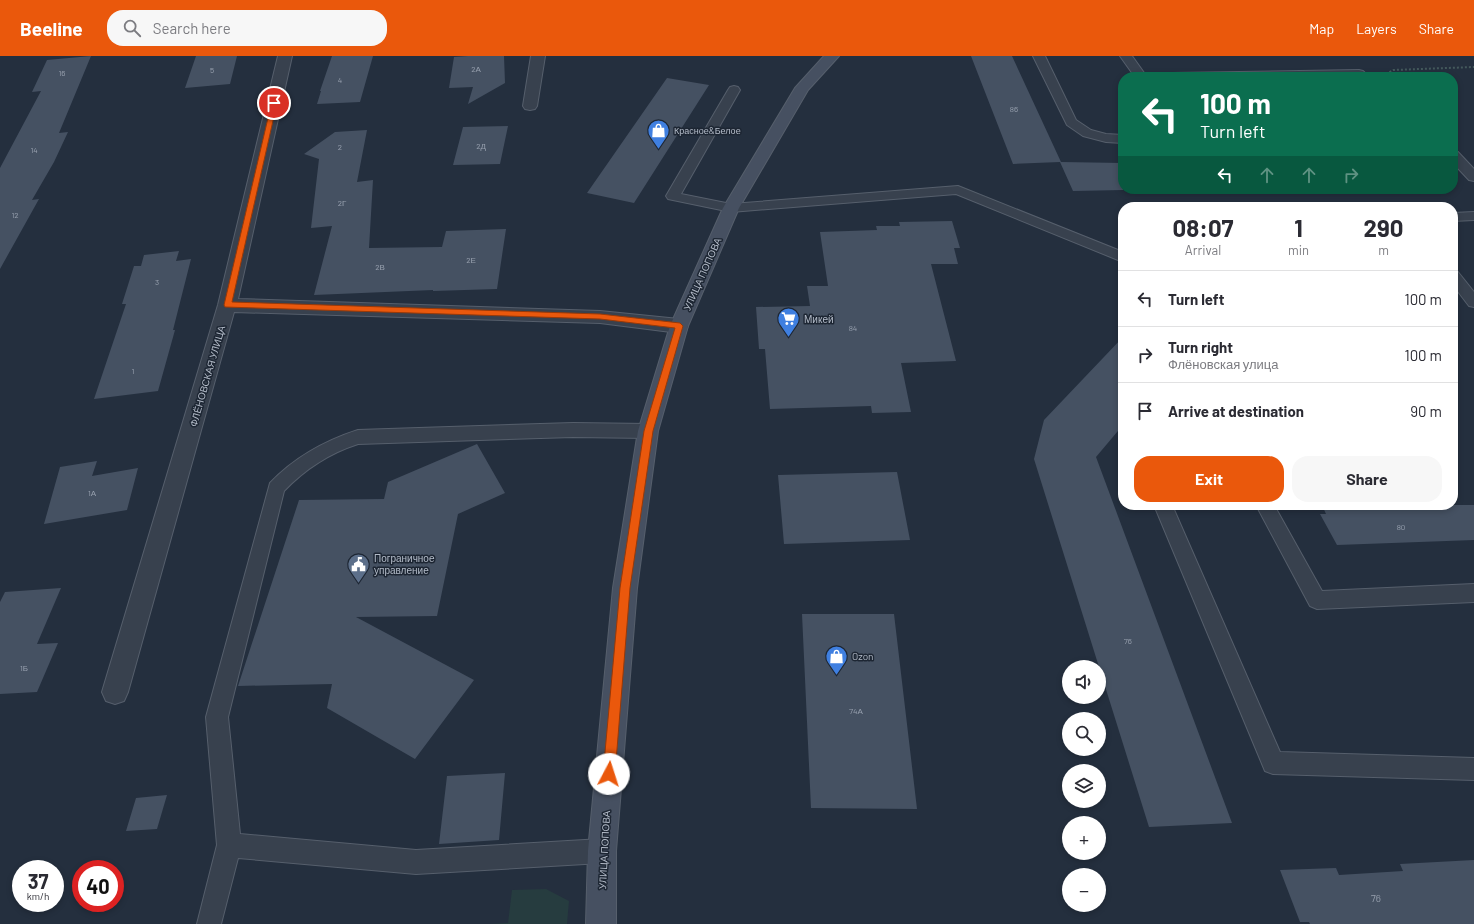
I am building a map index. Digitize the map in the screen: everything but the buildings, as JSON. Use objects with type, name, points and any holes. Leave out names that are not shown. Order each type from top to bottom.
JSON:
[{"type":"street","name":"ФЛЁНОВСКАЯ УЛИЦА","points":[[115,692],[228,305],[285,56]]},
{"type":"street","points":[[530,106],[538,56]]},
{"type":"street","name":"УЛИЦА ПОПОВА","points":[[601,924],[602,851],[625,588],[648,431],[680,326],[731,208],[802,88],[832,56]]},
{"type":"street","points":[[228,305],[600,317],[680,326]]},
{"type":"lane","points":[[1039,56],[1071,122],[1087,133],[1106,138],[1118,139]]},
{"type":"lane","points":[[1126,56],[1137,72]]},
{"type":"lane","points":[[734,90],[673,196],[731,208],[958,190],[1118,255]]},
{"type":"lane","points":[[1458,160],[1474,177]]},
{"type":"lane","points":[[1458,217],[1474,216]]},
{"type":"lane","points":[[1458,281],[1474,302]]},
{"type":"lane","points":[[208,924],[229,845],[217,717],[276,488],[288,474],[335,444],[358,437],[573,430],[648,431]]},
{"type":"lane","points":[[1165,510],[1273,763],[1474,769]]},
{"type":"lane","points":[[1268,510],[1317,600],[1474,593]]},
{"type":"lane","points":[[229,845],[416,862],[602,851]]},
{"type":"path","points":[[1390,72],[1393,70],[1474,67]]},
{"type":"green space","points":[[546,889],[569,901],[567,924],[490,924],[508,923],[512,890]]},
{"type":"place","name":"Красное&Белое","points":[[658,150]]},
{"type":"place","name":"Микей","points":[[789,338]]},
{"type":"place","name":"Пограничное управление","points":[[358,584]]},
{"type":"place","name":"Ozon","points":[[836,676]]},
{"type":"route","points":[[274,103],[228,305],[600,317],[680,326],[648,431],[625,588],[609,774]]}]
